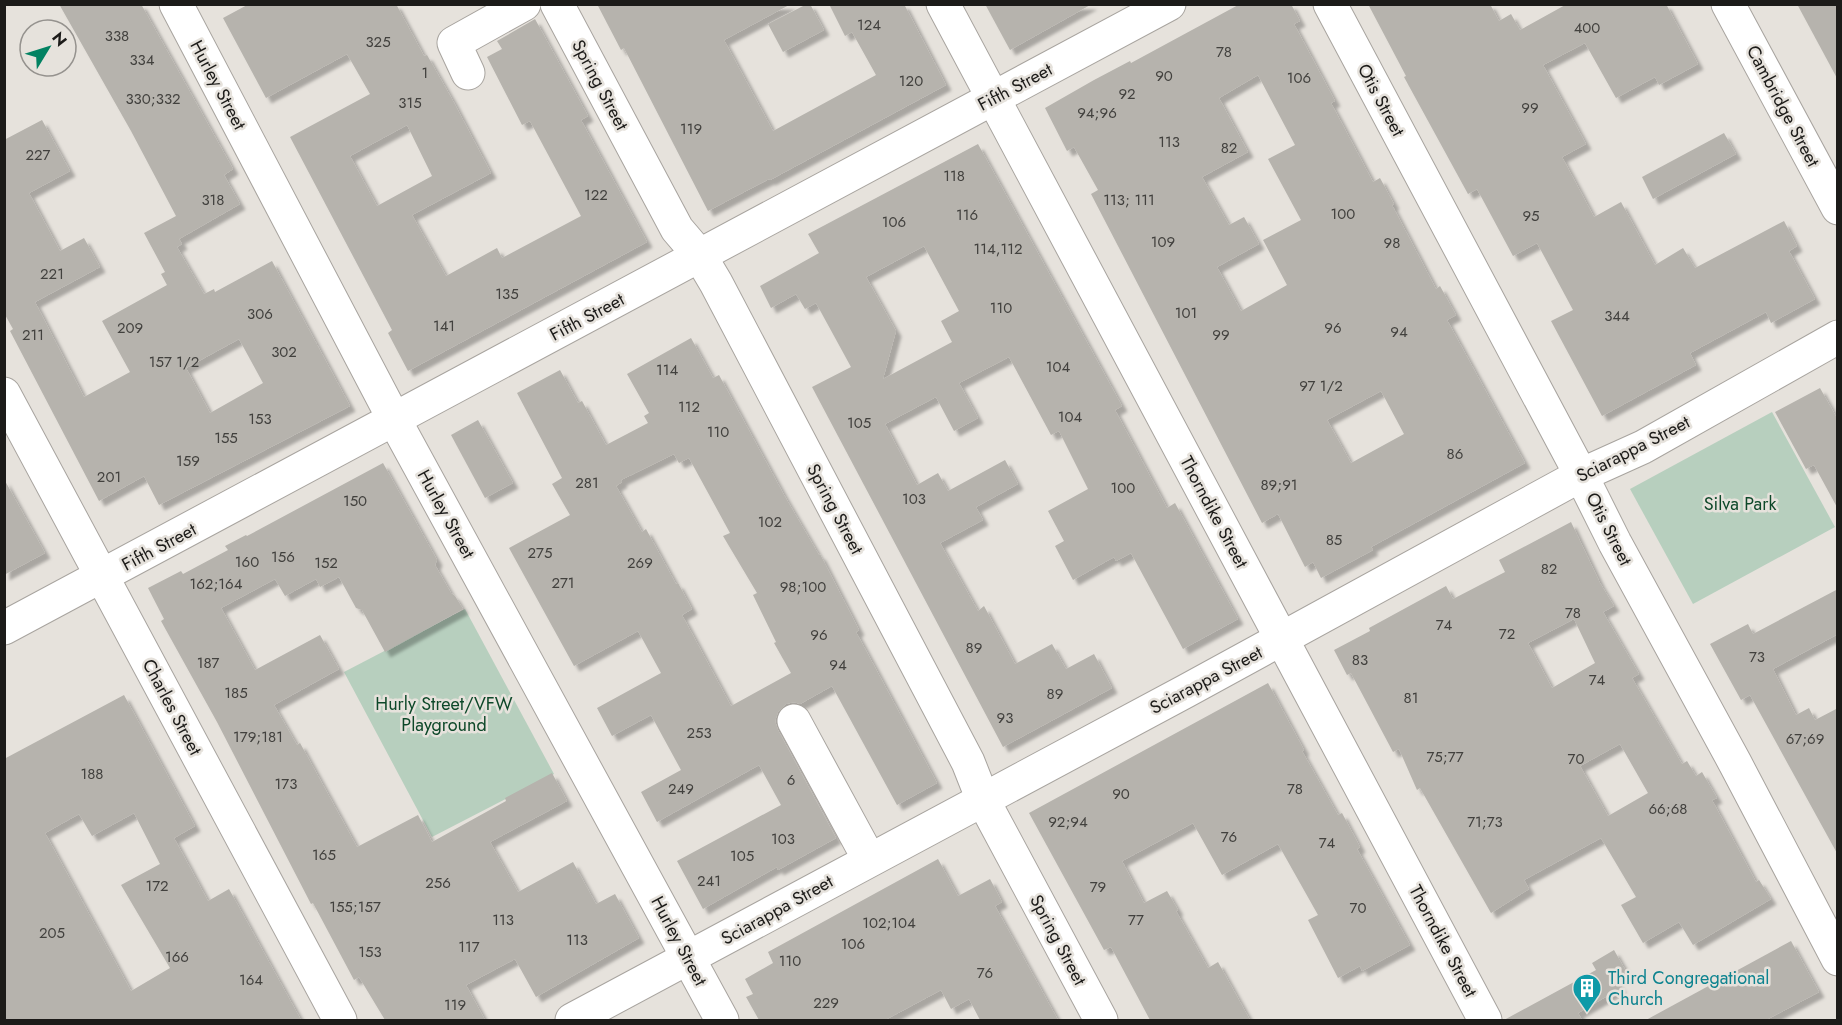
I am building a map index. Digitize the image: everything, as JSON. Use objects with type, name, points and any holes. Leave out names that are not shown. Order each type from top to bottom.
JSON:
[{"type":"street","name":"Hurley Street","points":[[176,4],[395,420],[722,1020]]},
{"type":"street","points":[[468,74],[454,43],[524,4]]},
{"type":"street","name":"Spring Street","points":[[557,4],[677,229],[700,256],[968,762],[983,800],[1101,1020]]},
{"type":"street","name":"Thorndike Street","points":[[943,4],[1485,1020]]},
{"type":"street","name":"Fifth Street","points":[[4,628],[1168,4]]},
{"type":"street","name":"Otis Street","points":[[1330,4],[1838,959]]},
{"type":"street","name":"Cambridge Street","points":[[1728,4],[1838,208]]},
{"type":"street","name":"Sciarappa Street","points":[[572,1020],[1282,639],[1581,475],[1643,447],[1838,337]]},
{"type":"street","name":"Charles Street","points":[[4,394],[340,1020]]},
{"type":"street","points":[[794,721],[869,859]]},
{"type":"green space","name":"Silva Park","points":[[1772,412],[1835,527],[1693,604],[1630,489]]},
{"type":"green space","name":"Hurly Street/VFW Playground","points":[[465,609],[554,774],[432,837],[344,672]]},
{"type":"building","points":[[59,4],[141,4],[233,169],[224,175],[240,204],[179,239],[182,244],[177,247],[204,294],[214,289],[215,292],[272,261],[350,406],[159,505],[144,476],[99,501],[10,331],[13,329],[4,313],[4,140],[42,120],[70,171],[29,193],[60,251],[84,238],[100,267],[35,302],[84,397],[130,372],[102,321],[167,285],[161,274],[165,272],[144,233],[176,216],[78,38],[78,18],[67,18]],"holes":[[[239,339],[263,383],[210,413],[186,368]]]},
{"type":"building","points":[[249,4],[396,4],[424,56],[427,55],[452,99],[491,173],[412,215],[446,276],[497,248],[502,258],[581,216],[530,121],[522,125],[487,57],[502,49],[497,41],[535,19],[588,116],[581,120],[647,242],[408,371],[388,333],[392,330],[290,137],[370,94],[347,54],[266,98],[223,18]],"holes":[[[407,125],[432,176],[377,206],[350,156]]]},
{"type":"building","points":[[597,4],[791,4],[724,40],[773,131],[876,75],[852,32],[845,36],[829,4],[904,4],[946,85],[708,211],[624,48],[621,50]]},
{"type":"building","points":[[810,4],[824,30],[783,52],[768,24]]},
{"type":"building","points":[[985,4],[1092,4],[1010,50]]},
{"type":"building","points":[[1240,4],[1291,4],[1300,21],[1294,24],[1335,101],[1331,103],[1373,182],[1380,178],[1436,289],[1440,286],[1456,315],[1447,320],[1525,463],[1371,547],[1373,550],[1321,578],[1313,562],[1305,567],[1278,514],[1262,523],[1091,194],[1098,190],[1074,147],[1067,151],[1045,108],[1130,61],[1131,63]],"holes":[[[1258,75],[1295,145],[1268,159],[1301,220],[1263,240],[1287,285],[1241,311],[1217,267],[1259,244],[1244,217],[1229,225],[1202,177],[1248,152],[1219,98]],[[1381,391],[1404,434],[1351,463],[1327,420]]]},
{"type":"building","points":[[1368,4],[1490,4],[1499,21],[1511,14],[1520,30],[1567,4],[1666,4],[1698,64],[1659,85],[1655,77],[1616,98],[1585,43],[1543,65],[1586,144],[1562,157],[1594,217],[1621,202],[1655,265],[1683,248],[1695,268],[1784,221],[1797,246],[1789,251],[1815,299],[1771,323],[1766,312],[1690,353],[1696,365],[1602,416],[1551,321],[1573,310],[1537,243],[1513,256],[1477,189],[1468,194],[1404,77],[1406,76]]},
{"type":"building","points":[[1797,4],[1838,4],[1838,80]]},
{"type":"building","points":[[1724,133],[1736,154],[1653,199],[1642,177]]},
{"type":"building","points":[[978,144],[1122,406],[1115,410],[1167,508],[1175,503],[1238,619],[1183,649],[1131,553],[1116,561],[1114,557],[1073,580],[1055,546],[1064,541],[1048,511],[1088,489],[1059,431],[1051,435],[1009,357],[959,383],[978,418],[954,431],[936,397],[885,424],[917,485],[938,473],[948,491],[1005,460],[1018,484],[976,507],[983,520],[940,543],[978,611],[984,606],[1015,664],[1052,644],[1066,669],[1094,654],[1112,688],[1003,747],[812,387],[851,367],[816,303],[805,309],[796,294],[771,308],[760,286],[819,253],[808,234]],"holes":[[[924,246],[959,311],[941,321],[952,342],[883,379],[896,331],[866,277]]]},
{"type":"building","points":[[691,338],[713,378],[719,375],[784,495],[820,554],[859,630],[856,632],[937,783],[897,805],[832,686],[800,704],[794,702],[786,704],[778,712],[775,721],[778,730],[836,838],[778,870],[777,867],[703,909],[677,861],[781,805],[759,765],[657,822],[641,792],[681,770],[651,715],[612,736],[597,708],[661,673],[638,631],[574,666],[509,548],[570,515],[552,484],[562,478],[517,393],[560,370],[578,403],[582,401],[606,445],[648,423],[644,416],[649,413],[627,374]],"holes":[[[674,454],[679,463],[689,458],[730,533],[723,536],[757,593],[753,595],[776,642],[774,643],[791,673],[731,706],[682,615],[692,609],[646,529],[642,532],[616,486],[622,482],[621,480]]]},
{"type":"building","points":[[1820,388],[1838,420],[1838,509],[1814,465],[1806,469],[1775,412]]},
{"type":"building","points":[[478,420],[513,483],[485,498],[451,435]]},
{"type":"building","points":[[383,463],[437,560],[435,565],[463,609],[385,652],[362,610],[356,608],[339,577],[320,587],[316,579],[285,596],[275,579],[221,608],[255,670],[320,635],[339,669],[274,705],[297,745],[300,743],[357,847],[418,815],[432,842],[552,773],[567,801],[490,842],[518,892],[573,862],[596,904],[615,894],[639,938],[536,997],[515,959],[466,985],[485,1020],[385,1020],[359,977],[354,980],[313,903],[311,904],[217,722],[161,621],[164,619],[148,588],[181,571],[183,574],[228,550],[225,546]]},
{"type":"building","points":[[4,479],[45,553],[4,575]]},
{"type":"building","points":[[1571,522],[1600,583],[1614,606],[1603,612],[1639,674],[1632,678],[1682,764],[1687,761],[1696,776],[1702,772],[1717,798],[1712,800],[1756,882],[1759,880],[1771,899],[1693,945],[1679,922],[1643,943],[1621,905],[1636,897],[1601,838],[1524,880],[1529,889],[1491,913],[1420,788],[1417,790],[1399,749],[1393,752],[1351,673],[1347,675],[1334,650],[1446,586],[1453,599],[1505,572],[1499,560]],"holes":[[[1574,619],[1595,663],[1552,688],[1528,643]],[[1620,744],[1648,793],[1608,816],[1580,766]]]},
{"type":"building","points":[[1838,589],[1838,634],[1773,669],[1796,715],[1809,708],[1815,720],[1838,708],[1838,855],[1750,695],[1741,700],[1710,644],[1748,624],[1753,634]]},
{"type":"building","points":[[1268,683],[1304,750],[1302,751],[1338,815],[1342,813],[1360,847],[1357,849],[1410,945],[1362,971],[1360,966],[1338,978],[1308,920],[1318,915],[1278,844],[1222,875],[1193,823],[1122,861],[1144,903],[1167,891],[1208,968],[1218,962],[1250,1020],[1150,1020],[1111,947],[1104,950],[1029,813]]},
{"type":"building","points":[[124,695],[195,826],[174,838],[208,901],[229,889],[301,1020],[4,1020],[4,759]],"holes":[[[134,813],[160,864],[121,885],[170,968],[131,991],[45,833],[79,814],[92,836]]]},
{"type":"building","points":[[938,859],[958,896],[990,879],[1002,902],[995,906],[1058,1020],[980,1020],[969,999],[951,1009],[941,990],[885,1020],[759,1020],[746,997],[753,994],[745,979],[773,963],[768,952]]},
{"type":"building","points":[[1791,941],[1819,992],[1766,1020],[1646,1020]]},
{"type":"building","points":[[1614,950],[1627,973],[1615,979],[1621,988],[1578,1013],[1582,1020],[1504,1020],[1596,970],[1592,963]]},
{"type":"place","name":"Third Congregational Church","points":[[1587,1014]]}]
